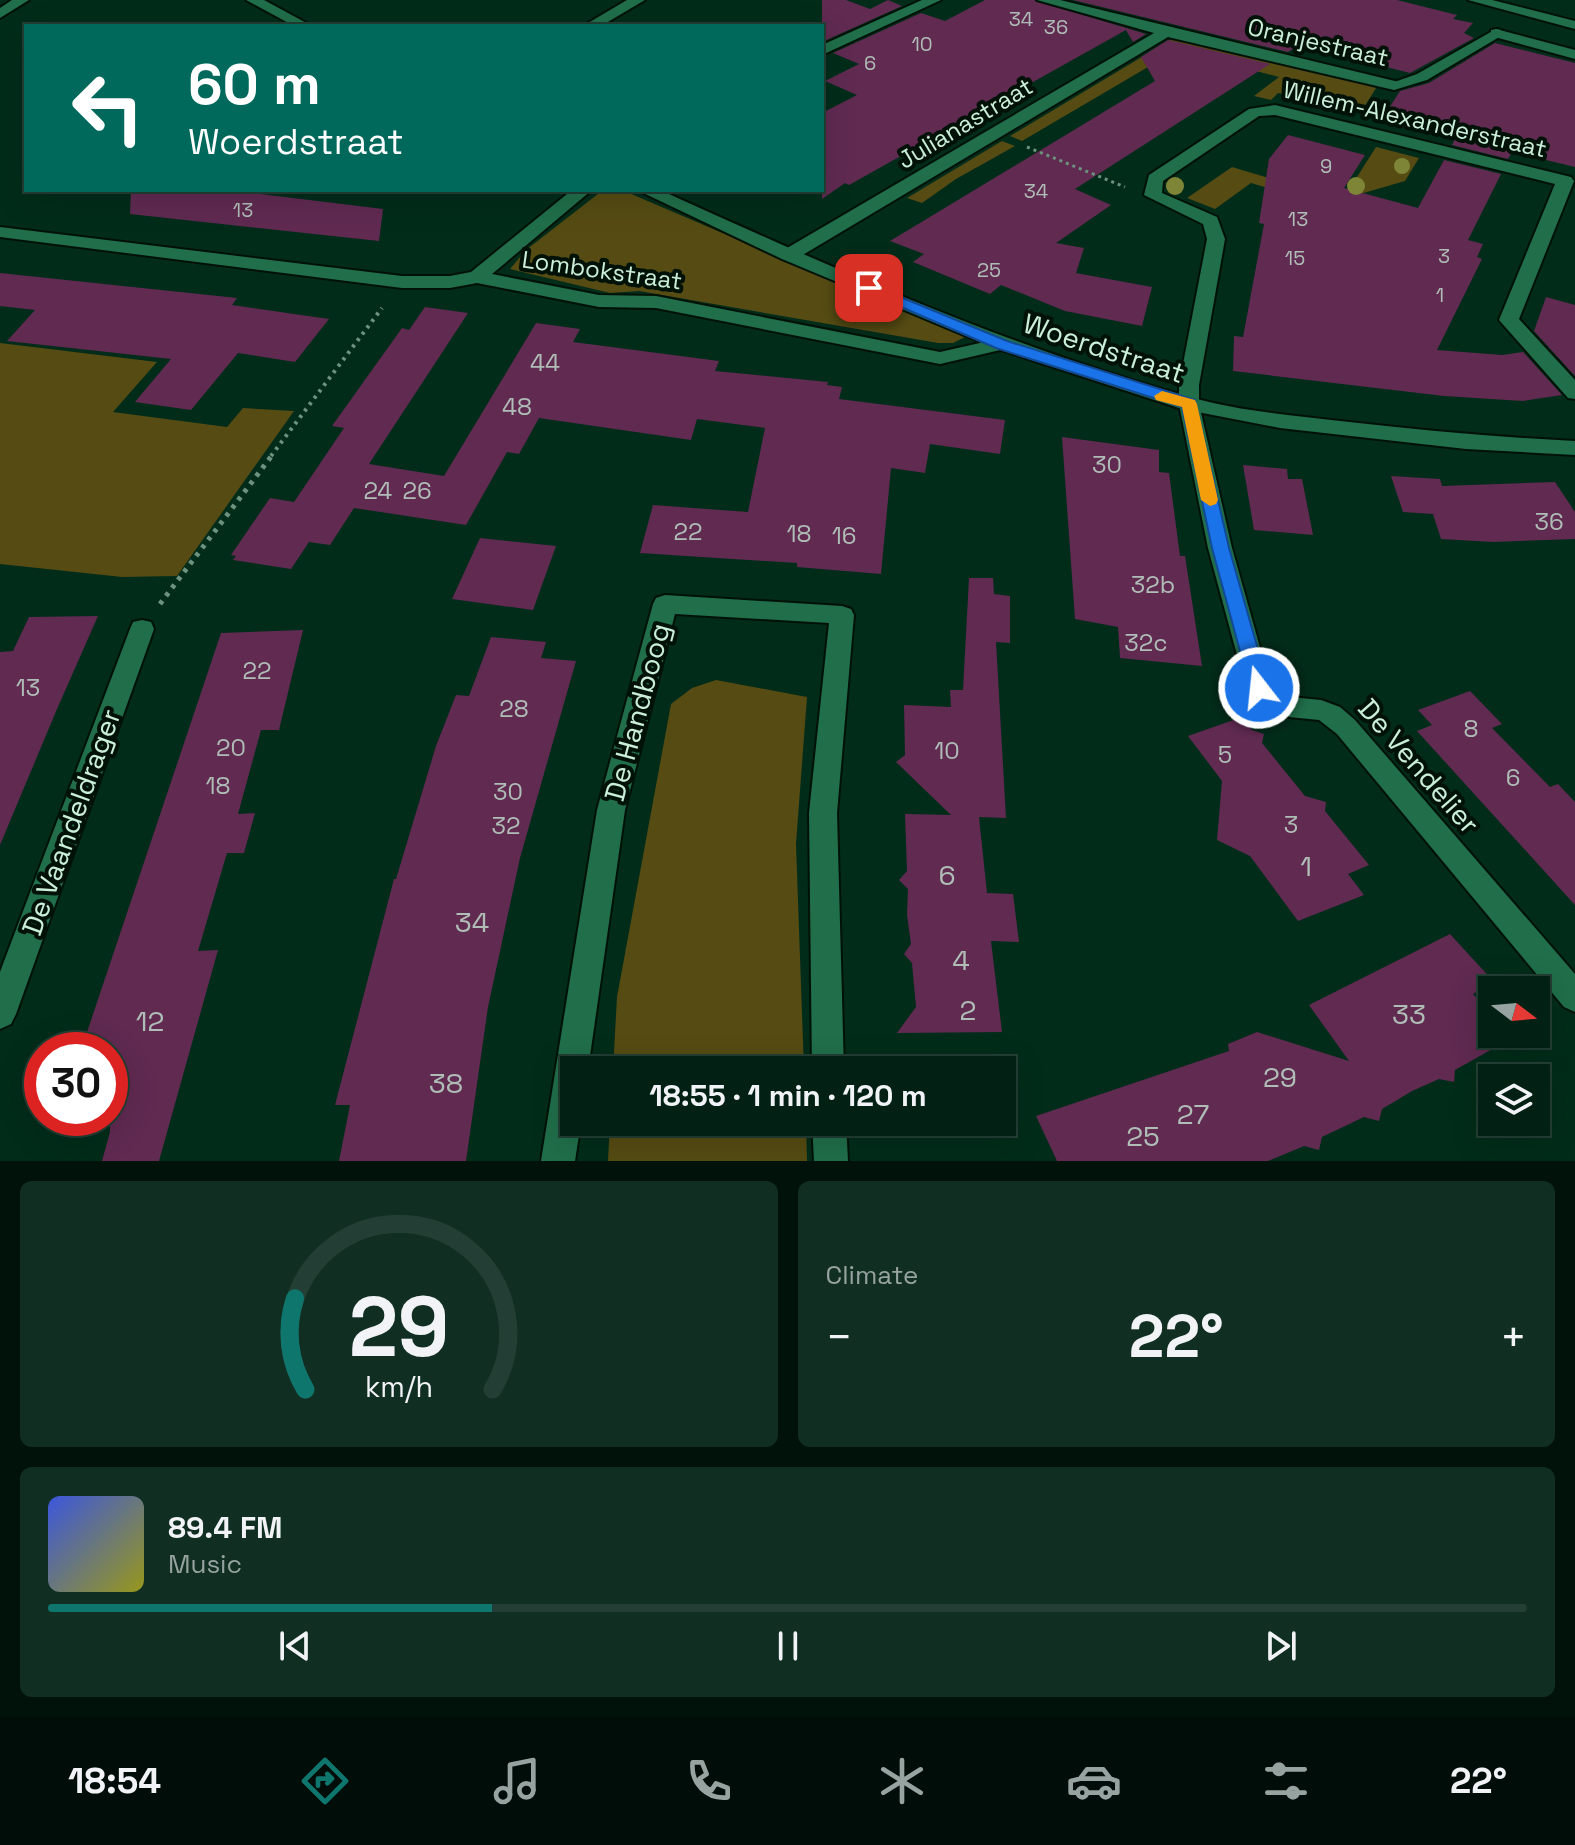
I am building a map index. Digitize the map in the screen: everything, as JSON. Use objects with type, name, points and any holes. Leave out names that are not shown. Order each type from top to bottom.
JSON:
[{"type":"street","points":[[0,14],[22,0]]},
{"type":"street","points":[[594,24],[638,0]]},
{"type":"street","points":[[824,50],[934,0]]},
{"type":"street","name":"Oranjestraat","points":[[1044,0],[1394,85],[1422,77],[1496,33]]},
{"type":"street","points":[[1475,0],[1575,25],[1556,48]]},
{"type":"street","points":[[261,1],[301,24]]},
{"type":"street","points":[[1496,33],[1520,11]]},
{"type":"street","name":"Julianastraat","points":[[789,255],[1166,32]]},
{"type":"street","points":[[1496,33],[1575,55]]},
{"type":"street","name":"Willem-Alexanderstraat","points":[[1153,195],[1155,179],[1255,112],[1275,110],[1570,182],[1509,320],[1575,393]]},
{"type":"street","points":[[477,277],[581,192]]},
{"type":"street","name":"Woerdstraat","points":[[650,192],[789,255],[1002,344],[1189,404],[1280,421],[1466,442],[1575,448]]},
{"type":"street","points":[[1153,195],[1211,221],[1216,239],[1189,385],[1189,404]]},
{"type":"street","name":"Lombokstraat","points":[[0,232],[402,282],[450,282],[477,277],[599,301],[656,302],[940,358],[1002,344]]},
{"type":"street","name":"De Vendelier","points":[[1189,404],[1220,548],[1259,688],[1274,703],[1290,709],[1331,714],[1346,727],[1575,997]]},
{"type":"street","name":"De Handboog","points":[[574,1056],[611,810],[665,604],[842,615],[823,813],[828,1056]]},
{"type":"street","name":"De Vaandeldrager","points":[[0,1014],[142,629]]},
{"type":"street","name":"De Handboog","points":[[558,1161],[562,1136]]},
{"type":"street","points":[[830,1136],[831,1161]]},
{"type":"path","points":[[994,134],[1116,184],[1153,195]]},
{"type":"path","points":[[142,629],[402,282]]},
{"type":"shaded area","points":[[1175,37],[1324,75],[1327,73],[1378,85],[1361,112],[1278,93],[1271,100],[1254,96],[1279,77],[1177,50],[1022,141],[1010,136]]},
{"type":"shaded area","points":[[1002,141],[1015,146],[956,179],[922,203],[907,198]]},
{"type":"shaded area","points":[[1376,147],[1419,158],[1405,181],[1343,199]]},
{"type":"shaded area","points":[[1232,167],[1275,180],[1268,188],[1251,183],[1215,209],[1187,198]]},
{"type":"shaded area","points":[[600,192],[627,192],[965,337],[953,343],[938,343],[639,291],[610,293],[510,269],[526,250]]},
{"type":"shaded area","points":[[0,343],[157,362],[113,412],[227,427],[243,408],[294,411],[177,576],[122,577],[0,564]]},
{"type":"shaded area","points":[[716,680],[807,697],[796,844],[804,1056],[614,1056],[617,997],[671,704],[692,688]]},
{"type":"shaded area","points":[[609,1136],[806,1136],[807,1161],[608,1161]]},
{"type":"building","points":[[822,0],[846,0],[870,9],[888,0],[902,6],[824,41]]},
{"type":"building","points":[[985,0],[1034,0],[1146,34],[1133,42],[1126,30],[849,185],[845,183],[822,199],[824,112],[857,95],[825,81],[859,64],[833,53],[921,13],[945,21]]},
{"type":"building","points":[[1073,0],[1397,0],[1457,15],[1453,19],[1473,23],[1464,33],[1474,38],[1410,73],[1300,45],[1288,52]]},
{"type":"building","points":[[1168,40],[1270,64],[1075,189],[1111,205],[1056,243],[1084,248],[1076,273],[1152,287],[1142,326],[1065,311],[1001,285],[990,294],[913,262],[924,254],[890,241],[1155,81],[1141,57]]},
{"type":"building","points":[[1495,43],[1575,63],[1575,167],[1512,152],[1508,159],[1452,145],[1456,137],[1382,119],[1400,91],[1429,83]]},
{"type":"building","points":[[1288,135],[1365,155],[1344,188],[1418,208],[1444,160],[1501,174],[1468,240],[1483,244],[1477,257],[1482,259],[1437,350],[1502,355],[1523,352],[1562,395],[1523,401],[1444,396],[1233,371],[1234,336],[1243,337],[1264,224],[1259,223],[1269,159]]},
{"type":"building","points":[[131,192],[244,192],[383,209],[379,241],[130,214]]},
{"type":"building","points":[[0,273],[237,298],[232,305],[329,319],[295,362],[238,353],[191,410],[135,402],[171,359],[7,341],[35,310],[0,306]]},
{"type":"building","points":[[1546,297],[1575,305],[1575,376],[1534,331]]},
{"type":"building","points":[[425,307],[468,313],[369,464],[444,476],[536,323],[580,329],[573,342],[719,361],[715,371],[828,382],[827,385],[842,387],[839,399],[1005,420],[1000,454],[930,444],[925,473],[891,468],[881,574],[797,567],[797,563],[640,553],[653,505],[748,512],[765,428],[697,419],[691,440],[539,418],[519,454],[507,452],[466,525],[354,508],[330,545],[309,542],[291,569],[233,560],[236,556],[231,555],[270,498],[294,502],[344,428],[332,426],[402,328],[409,330]]},
{"type":"building","points":[[1062,437],[1159,450],[1159,472],[1169,473],[1180,556],[1185,556],[1202,666],[1120,658],[1118,627],[1075,619]]},
{"type":"building","points":[[1243,465],[1287,469],[1288,479],[1302,479],[1313,535],[1254,530]]},
{"type":"building","points":[[1391,476],[1440,479],[1442,486],[1555,482],[1575,512],[1575,539],[1493,542],[1441,539],[1433,514],[1403,512]]},
{"type":"building","points":[[480,538],[556,546],[533,610],[452,599]]},
{"type":"building","points":[[969,578],[993,578],[994,594],[1010,596],[1010,643],[996,642],[1006,818],[979,817],[987,893],[1013,894],[1019,942],[991,941],[1002,1032],[897,1033],[916,1007],[912,963],[904,954],[911,944],[907,915],[908,889],[899,880],[907,871],[905,814],[951,815],[896,762],[905,755],[904,705],[951,707],[950,690],[963,690]]},
{"type":"building","points":[[98,616],[0,845],[0,652],[13,651],[29,617]]},
{"type":"building","points":[[303,630],[279,730],[261,730],[238,814],[255,813],[244,853],[227,853],[198,951],[218,950],[159,1161],[102,1161],[109,1136],[128,1136],[128,1032],[87,1032],[221,633]]},
{"type":"building","points":[[491,637],[546,642],[541,658],[576,661],[520,858],[488,1007],[466,1161],[339,1161],[350,1105],[335,1105],[394,879],[436,746],[456,695],[469,696]]},
{"type":"building","points":[[1470,691],[1502,724],[1492,728],[1550,787],[1558,784],[1575,802],[1575,905],[1417,731],[1432,725],[1418,710]]},
{"type":"building","points":[[1242,717],[1252,730],[1264,734],[1262,743],[1305,796],[1326,802],[1325,811],[1369,865],[1348,874],[1364,895],[1298,921],[1250,856],[1217,840],[1222,781],[1188,736]]},
{"type":"building","points":[[1450,934],[1488,976],[1478,976],[1478,991],[1473,994],[1478,1000],[1478,1048],[1494,1048],[1455,1070],[1454,1082],[1439,1079],[1382,1109],[1379,1121],[1364,1117],[1322,1137],[1319,1150],[1304,1146],[1268,1161],[1057,1161],[1036,1116],[1229,1051],[1228,1044],[1257,1032],[1349,1061],[1309,1005]]},
{"type":"slow traffic","points":[[1162,396],[1189,404],[1210,500]]},
{"type":"route","points":[[869,288],[1002,344],[1189,404],[1220,548],[1259,688]]}]
